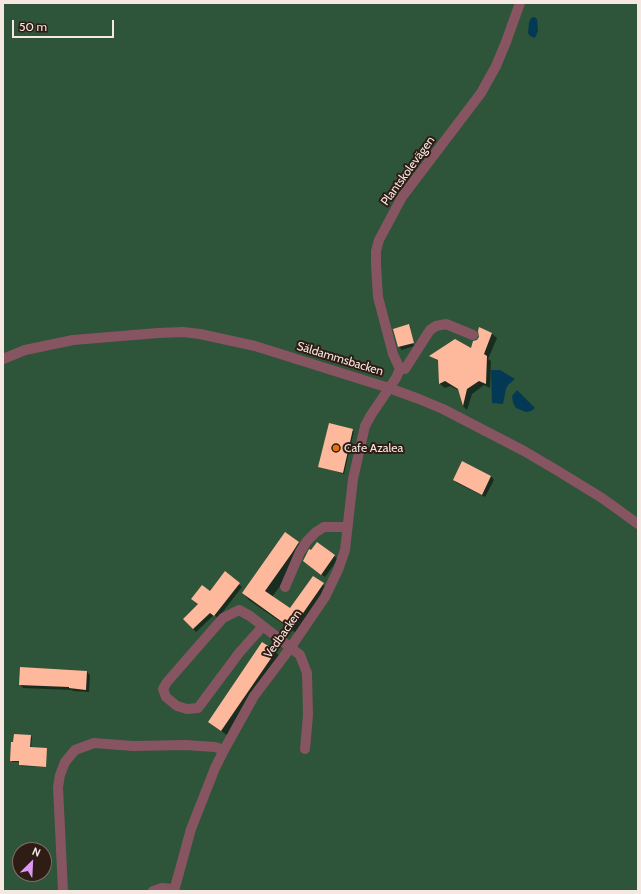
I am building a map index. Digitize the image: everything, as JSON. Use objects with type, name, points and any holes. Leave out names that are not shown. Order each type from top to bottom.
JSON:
[{"type":"lane","name":"Plantskolevägen","points":[[400,369],[393,354],[378,297],[376,251],[379,240],[402,197],[481,93],[496,66],[520,3]]},
{"type":"lane","points":[[389,388],[400,369],[405,369],[430,330],[436,326],[446,324],[473,334]]},
{"type":"lane","name":"Säldammsbacken","points":[[3,359],[25,350],[73,340],[144,334],[183,332],[200,334],[255,346],[389,388],[443,409],[524,451],[602,498],[638,524]]},
{"type":"lane","name":"Vedbacken","points":[[153,891],[162,888],[174,890],[191,829],[215,768],[224,750],[254,696],[291,647],[324,597],[338,570],[345,550],[353,479],[365,426],[389,388]]},
{"type":"lane","points":[[285,587],[300,552],[307,541],[316,532],[324,527],[347,527]]},
{"type":"lane","points":[[263,626],[239,653],[198,708],[187,709],[177,706],[166,697],[163,689],[167,682],[223,618],[239,610],[250,616],[291,647],[300,655],[307,673],[308,715],[305,750]]},
{"type":"lane","points":[[63,891],[58,787],[60,775],[65,762],[75,750],[94,743],[133,746],[185,745],[215,747],[224,750]]},
{"type":"green space","points":[[3,3],[638,3],[638,891],[3,891]]},
{"type":"water","points":[[534,17],[537,19],[538,31],[535,38],[530,36],[528,33],[529,23],[531,18]]},
{"type":"water","points":[[491,370],[500,370],[515,379],[506,389],[503,404],[492,403]]},
{"type":"water","points":[[517,390],[535,408],[526,412],[516,408],[513,403],[512,396]]},
{"type":"building","points":[[409,324],[414,343],[398,347],[393,329]]},
{"type":"building","points":[[479,327],[492,333],[484,354],[487,356],[486,384],[479,381],[467,389],[463,406],[458,389],[445,381],[439,384],[438,360],[429,356],[455,339],[471,348],[473,341],[477,340],[479,337]]},
{"type":"building","name":"Cafe Azalea","points":[[329,423],[353,429],[343,473],[318,467]]},
{"type":"building","points":[[462,461],[491,476],[482,495],[453,480]]},
{"type":"building","points":[[285,532],[299,542],[265,591],[290,608],[313,576],[324,583],[292,629],[242,593]]},
{"type":"building","points":[[317,542],[335,555],[321,575],[303,561],[309,549],[311,550]]},
{"type":"building","points":[[225,571],[240,583],[214,616],[210,613],[193,629],[183,619],[198,604],[191,599],[202,585],[210,591]]},
{"type":"building","points":[[262,642],[276,651],[221,731],[208,722]]},
{"type":"building","points":[[20,667],[87,671],[86,690],[69,687],[19,685]]},
{"type":"building","points":[[14,734],[31,735],[30,747],[47,748],[46,767],[19,765],[19,761],[10,761],[11,742],[13,742]]},
{"type":"place","name":"Cafe Azalea","points":[[336,448]]}]
